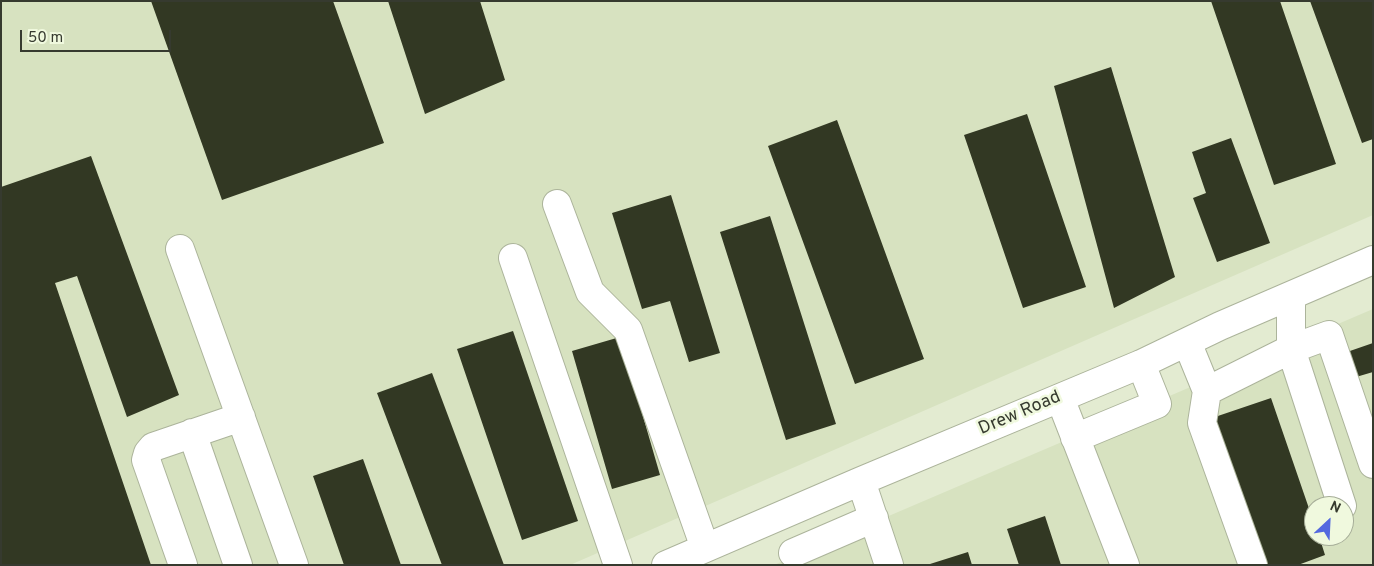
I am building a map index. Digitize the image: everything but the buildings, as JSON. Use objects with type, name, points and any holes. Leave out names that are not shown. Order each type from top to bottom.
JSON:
[{"type":"street","points":[[557,204],[590,292],[628,330],[687,558]]},
{"type":"street","points":[[180,249],[294,565]]},
{"type":"street","points":[[513,258],[618,565]]},
{"type":"street","name":"Drew Road","points":[[687,558],[861,480],[1141,364],[1220,326],[1373,260]]},
{"type":"street","points":[[1290,297],[1291,349],[1339,496]]},
{"type":"street","points":[[1207,391],[1291,349],[1329,335],[1373,464]]},
{"type":"street","points":[[1187,342],[1207,391],[1202,423],[1253,565]]},
{"type":"street","points":[[1075,438],[1157,404],[1141,364]]},
{"type":"street","points":[[1060,398],[1125,565]]},
{"type":"street","points":[[183,565],[146,460],[148,453],[153,447],[241,417]]},
{"type":"street","points":[[192,433],[238,565]]},
{"type":"street","points":[[861,480],[889,565]]},
{"type":"street","points":[[778,516],[795,559],[874,518]]},
{"type":"shaded area","points":[[1,1],[1373,1],[1373,215],[570,565],[1,565]]},
{"type":"shaded area","points":[[1373,309],[1373,565],[774,565]]}]
